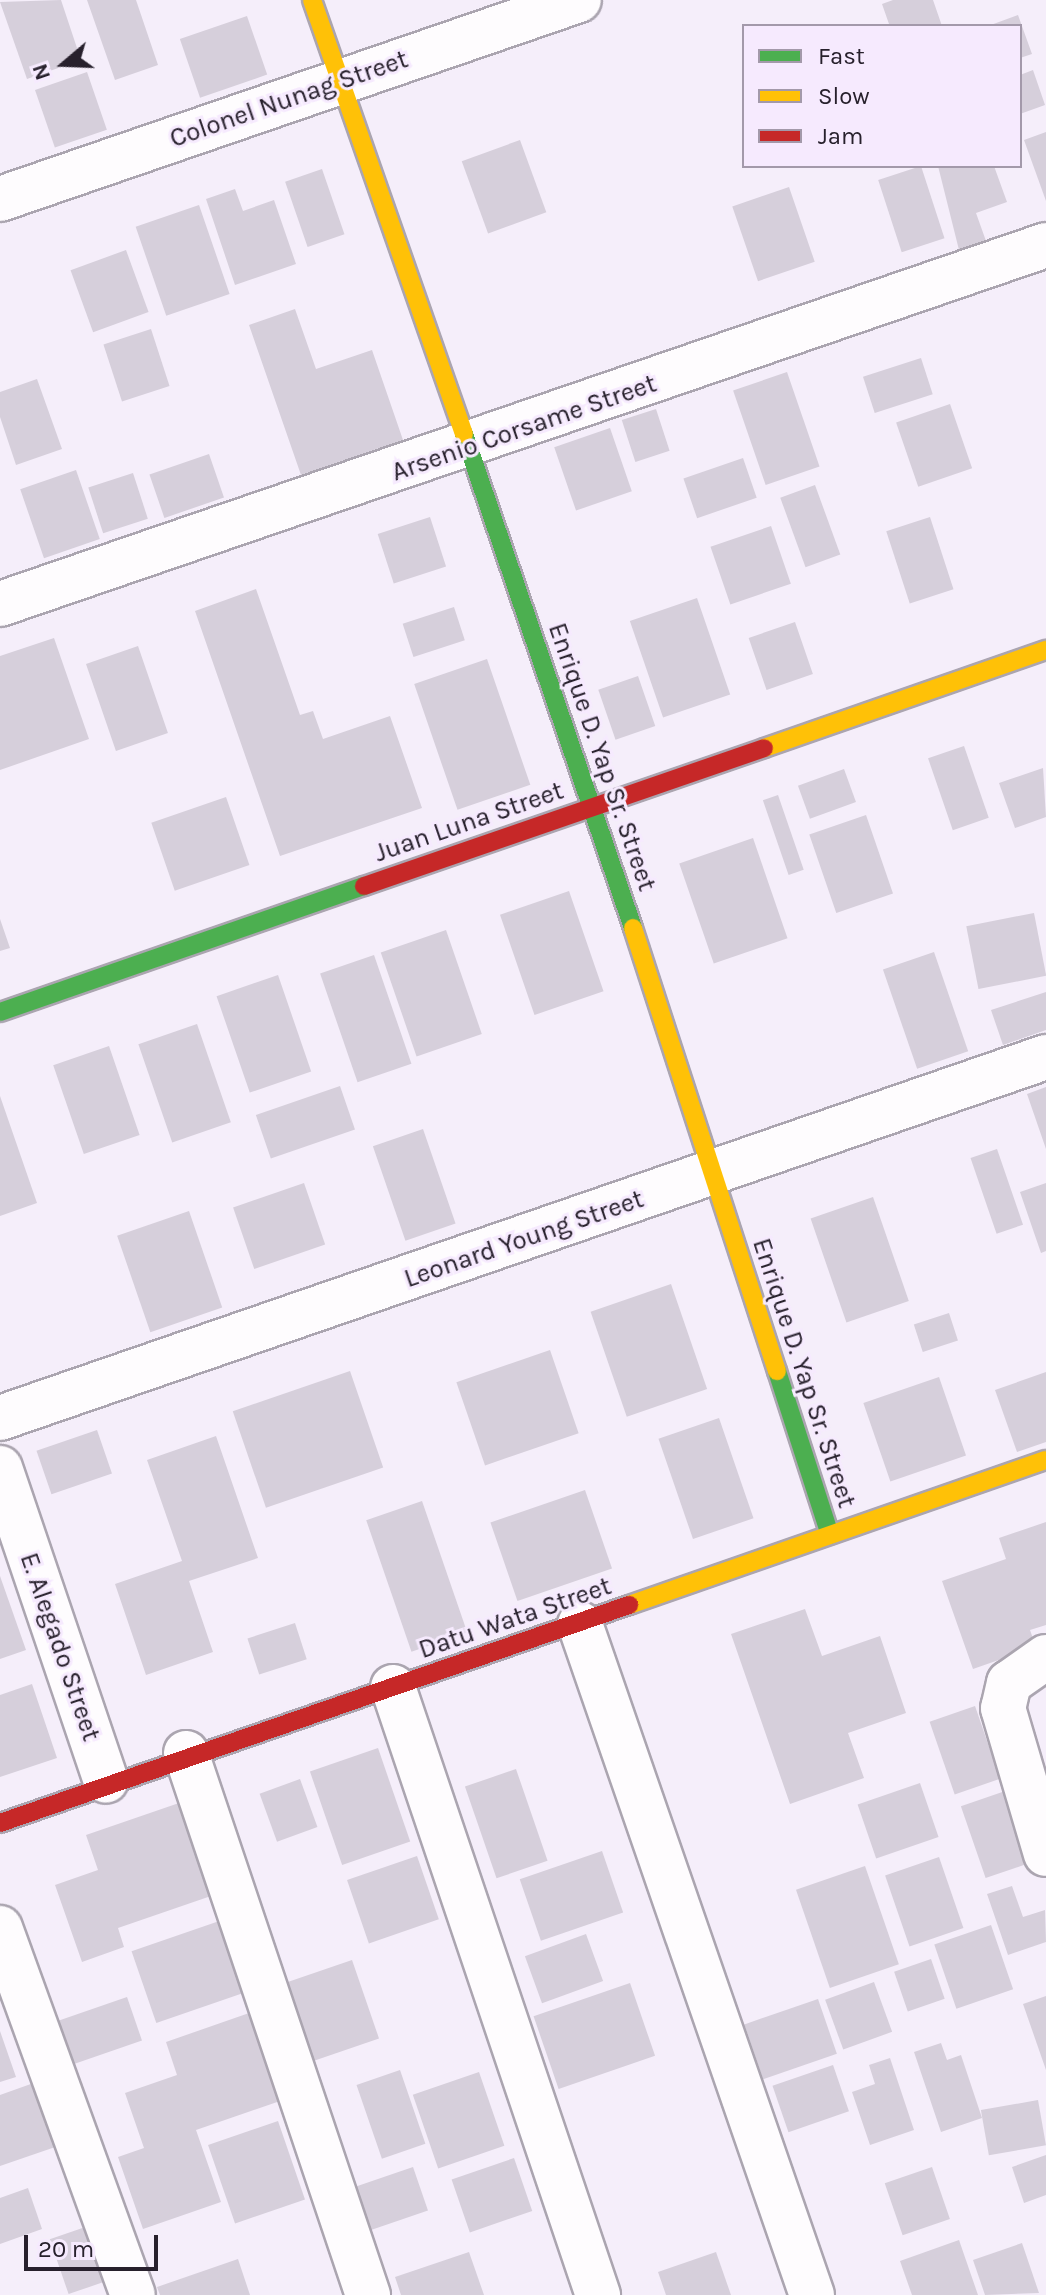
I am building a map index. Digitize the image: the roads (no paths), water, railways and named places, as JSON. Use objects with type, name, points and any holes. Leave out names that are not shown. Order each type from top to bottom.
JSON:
[{"type":"street","name":"Enrique D. Yap Sr. Street","points":[[312,0],[464,450],[594,807],[830,1535]]},
{"type":"street","name":"Colonel Nunag Street","points":[[0,199],[579,0]]},
{"type":"street","name":"Arsenio Corsame Street","points":[[0,604],[464,450],[1046,245]]},
{"type":"street","name":"Juan Luna Street","points":[[0,1012],[1046,650]]},
{"type":"street","name":"Leonard Young Street","points":[[0,1418],[712,1175],[1046,1057]]},
{"type":"street","name":"Datu Wata Street","points":[[0,1823],[186,1753],[580,1624],[1046,1460]]},
{"type":"street","name":"E. Alegado Street","points":[[0,1468],[106,1781]]},
{"type":"street","points":[[580,1624],[812,2295]]},
{"type":"street","points":[[1046,1657],[1009,1683],[1003,1708],[1046,1854]]},
{"type":"street","points":[[393,1687],[598,2295]]},
{"type":"street","points":[[186,1753],[368,2295]]},
{"type":"street","points":[[0,1928],[133,2295]]}]
